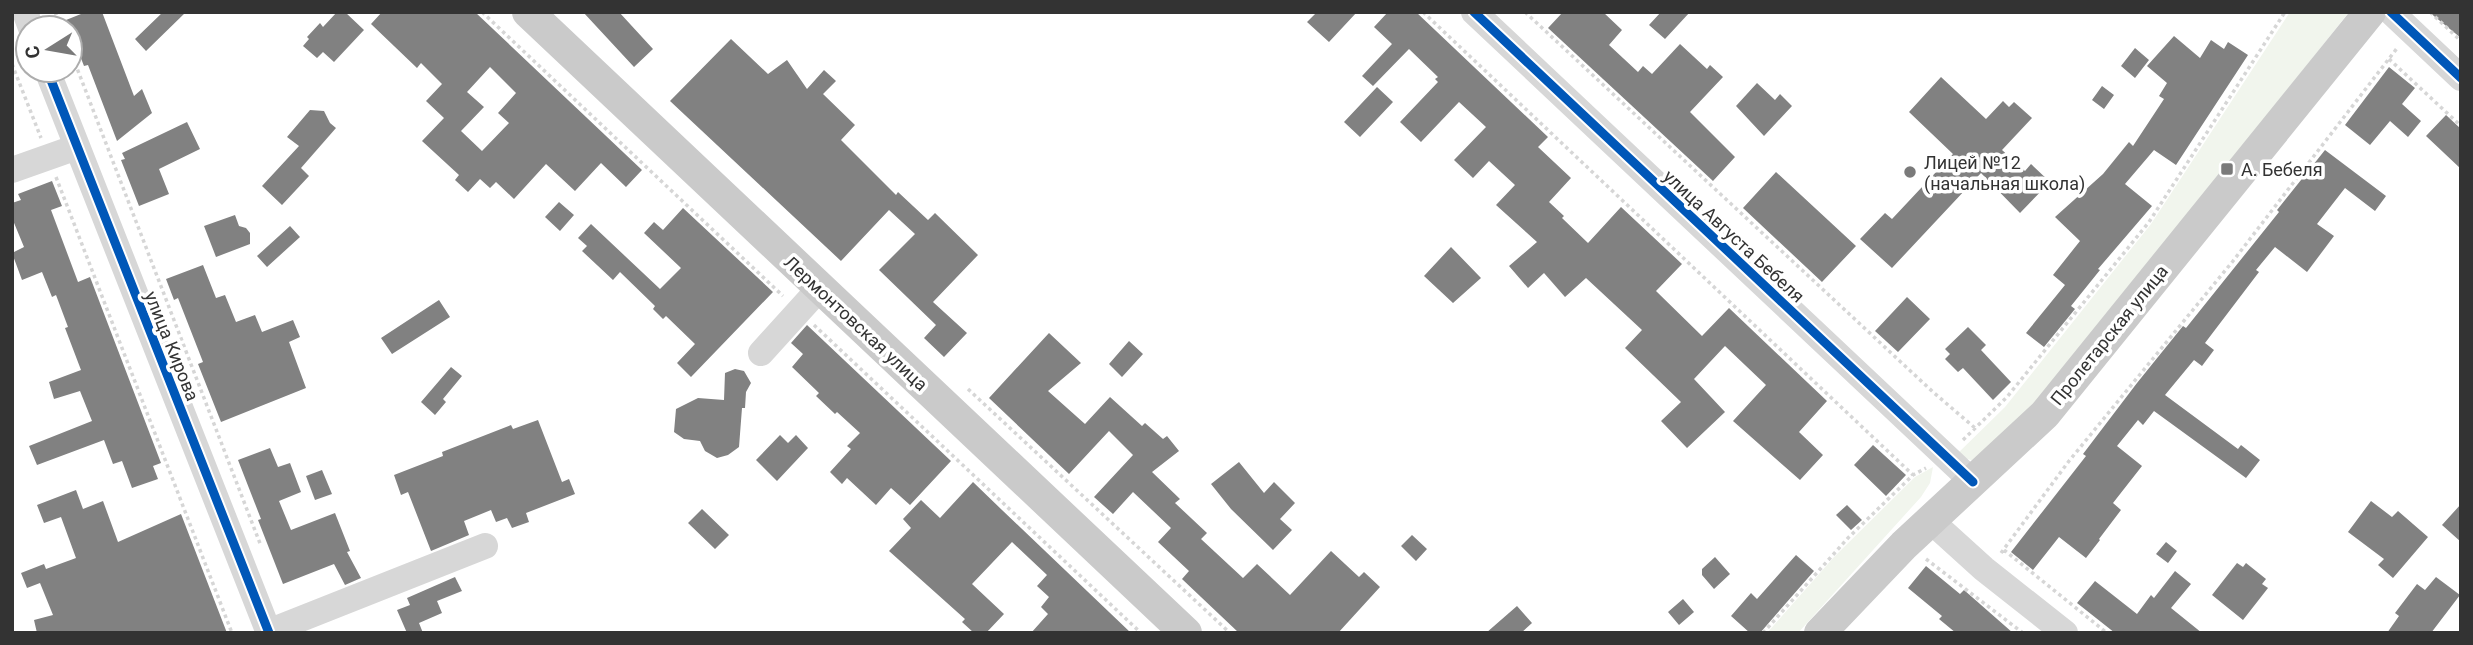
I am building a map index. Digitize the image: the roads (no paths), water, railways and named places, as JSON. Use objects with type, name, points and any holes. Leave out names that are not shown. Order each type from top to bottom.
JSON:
[{"type":"main road","name":"Лермонтовская улица","points":[[528,12],[818,289],[1186,633]]},
{"type":"main road","name":"Пролетарская улица","points":[[1820,633],[1904,545],[2045,414],[2370,12]]},
{"type":"street","name":"улица Августа Бебеля","points":[[1474,12],[1973,482]]},
{"type":"street","points":[[2401,21],[2461,78]]},
{"type":"street","name":"улица Кирова","points":[[52,84],[268,632]]},
{"type":"street","points":[[12,170],[77,147]]},
{"type":"street","points":[[761,353],[818,289]]},
{"type":"street","points":[[1931,521],[1987,571],[2065,633]]},
{"type":"street","points":[[268,632],[485,546]]},
{"type":"place","name":"А. Бебеля","points":[[2227,169]]},
{"type":"place","name":"Лицей №12 (начальная школа)","points":[[1910,172]]}]
